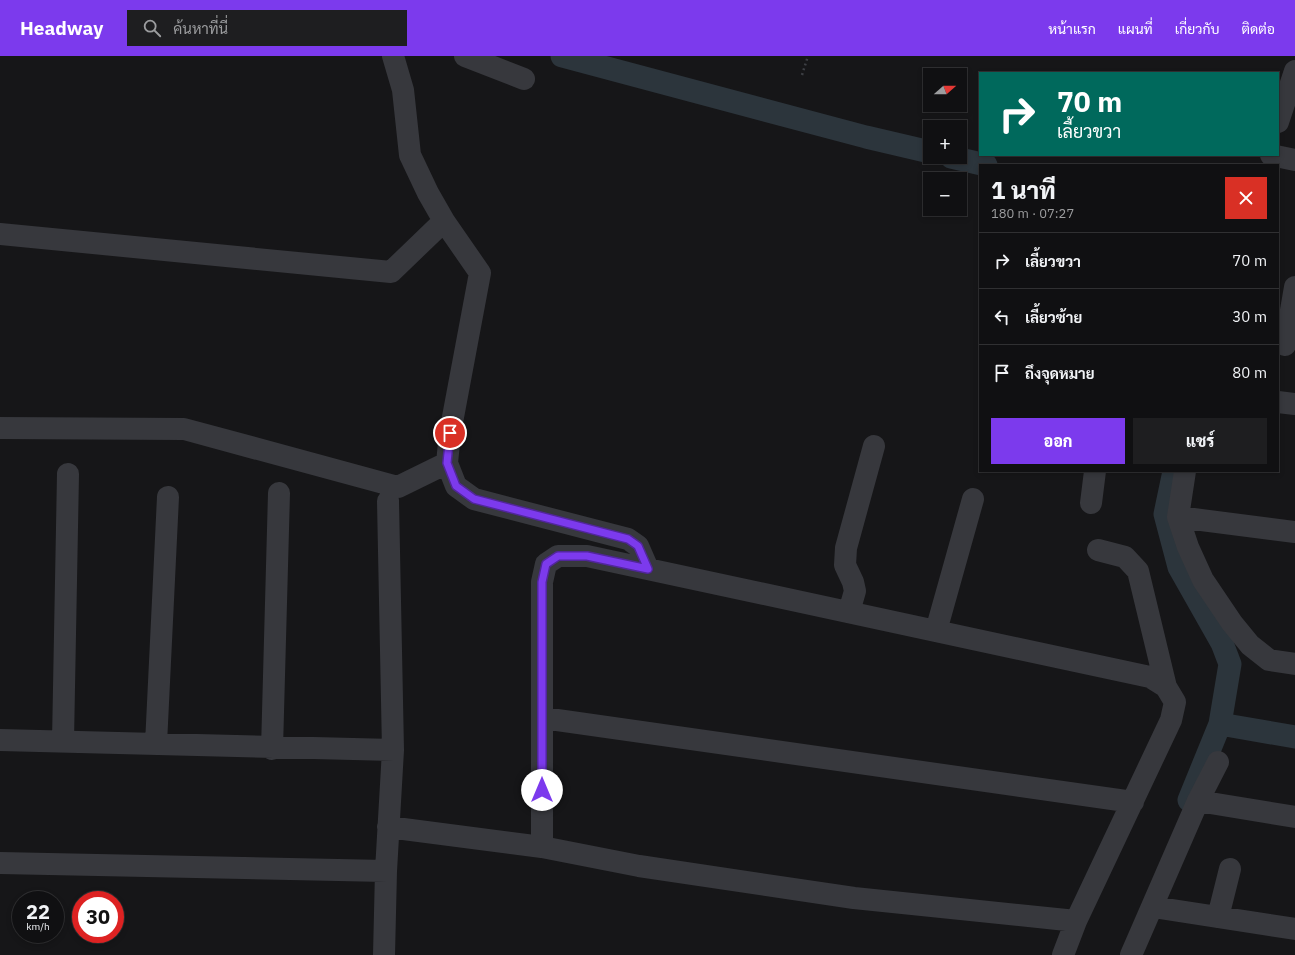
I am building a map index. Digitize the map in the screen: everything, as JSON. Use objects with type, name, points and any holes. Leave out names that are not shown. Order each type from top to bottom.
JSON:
[{"type":"street","points":[[394,56],[403,90],[410,155],[428,193],[444,221],[480,273],[450,433],[447,463],[456,486],[474,499],[628,539],[638,546],[648,569]]},
{"type":"street","points":[[465,56],[524,79]]},
{"type":"street","points":[[1279,119],[1295,71]]},
{"type":"street","points":[[1276,156],[1295,160]]},
{"type":"street","points":[[0,234],[390,272],[444,221]]},
{"type":"street","points":[[1279,285],[1295,287],[1285,345]]},
{"type":"street","points":[[1279,402],[1295,404]]},
{"type":"street","points":[[0,428],[184,429],[398,487],[447,463]]},
{"type":"street","points":[[849,612],[855,590],[845,565],[846,548],[874,446]]},
{"type":"street","points":[[1091,503],[1095,472]]},
{"type":"street","points":[[1184,472],[1178,517],[1188,547],[1203,580],[1232,623],[1250,645],[1269,660],[1295,664]]},
{"type":"street","points":[[63,741],[68,474]]},
{"type":"street","points":[[272,748],[279,493]]},
{"type":"street","points":[[156,744],[168,497]]},
{"type":"street","points":[[936,631],[973,499]]},
{"type":"street","points":[[384,955],[386,871],[393,750],[388,501]]},
{"type":"street","points":[[1178,517],[1295,532]]},
{"type":"street","points":[[1063,955],[1076,921],[1171,720],[1174,702],[1166,687],[1138,571],[1125,557],[1098,550]]},
{"type":"street","points":[[542,847],[542,582],[546,564],[558,556],[587,556],[849,612],[1150,677],[1166,687]]},
{"type":"street","points":[[543,718],[1133,802]]},
{"type":"street","points":[[0,740],[393,750]]},
{"type":"street","points":[[1132,955],[1198,801],[1218,762]]},
{"type":"street","points":[[1198,801],[1295,817]]},
{"type":"street","points":[[388,827],[542,847],[639,866],[854,898],[1076,921]]},
{"type":"street","points":[[0,863],[386,871]]},
{"type":"street","points":[[1218,917],[1230,869]]},
{"type":"street","points":[[1153,907],[1295,929]]},
{"type":"path","points":[[802,75],[808,56]]},
{"type":"waterway","points":[[562,56],[866,137],[923,150]]},
{"type":"waterway","points":[[967,161],[982,164]]},
{"type":"waterway","points":[[1174,472],[1165,514],[1179,567],[1222,643],[1230,664],[1220,724],[1189,800]]},
{"type":"waterway","points":[[1220,724],[1295,737]]},
{"type":"route","points":[[450,433],[447,463],[456,486],[474,499],[628,539],[638,546],[648,569],[587,556],[558,556],[546,564],[542,582],[542,790]]}]
